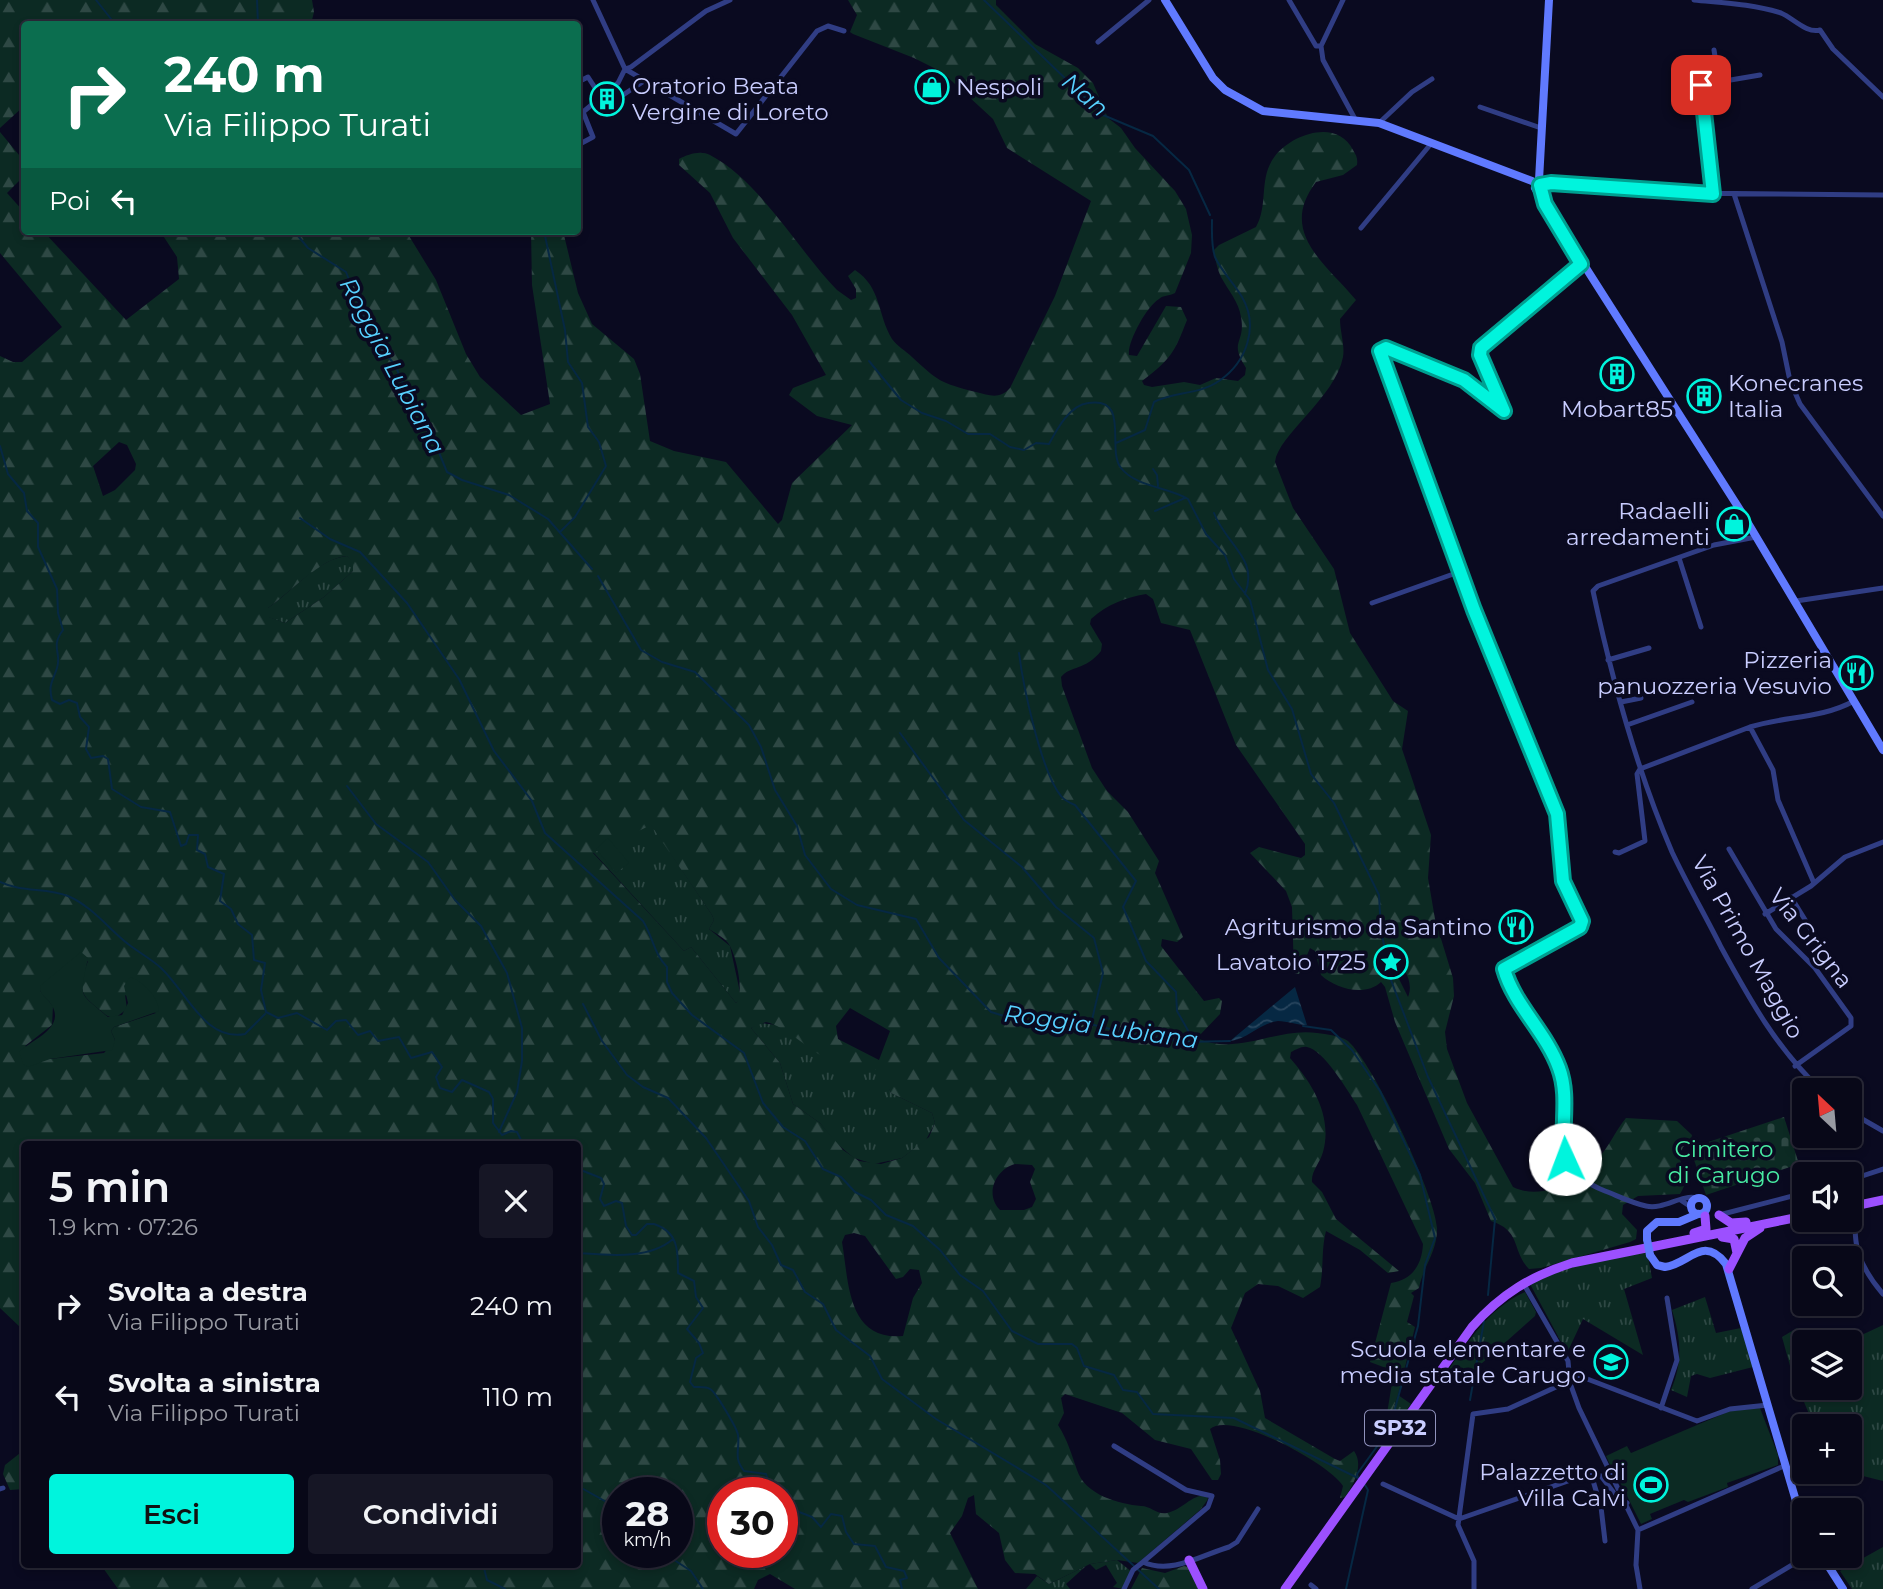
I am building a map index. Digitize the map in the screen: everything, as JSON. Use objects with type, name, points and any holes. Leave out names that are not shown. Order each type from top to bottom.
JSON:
[{"type":"main road","points":[[1862,1204],[1883,1200]]},
{"type":"main road","points":[[1657,1246],[1668,1239],[1704,1230],[1707,1225],[1697,1213]]},
{"type":"main road","points":[[1720,1215],[1736,1224],[1761,1220],[1773,1222]]},
{"type":"main road","name":"SP32","points":[[1287,1589],[1472,1327],[1489,1307],[1514,1288],[1536,1275],[1572,1263],[1792,1218]]},
{"type":"main road","points":[[1729,1269],[1750,1234],[1773,1222]]},
{"type":"main road","points":[[1673,1242],[1682,1245],[1730,1237],[1736,1243],[1737,1253]]},
{"type":"main road","points":[[1189,1560],[1203,1589]]},
{"type":"street","points":[[593,0],[625,69],[736,134],[817,31],[828,26],[844,31]]},
{"type":"street","points":[[583,112],[613,87],[625,69],[631,68],[706,11],[730,0]]},
{"type":"street","points":[[1098,42],[1149,0]]},
{"type":"street","points":[[1165,0],[1201,63],[1225,90],[1263,111],[1289,116],[1355,119],[1378,123],[1430,145],[1536,183],[1713,194],[1883,195]]},
{"type":"street","points":[[1289,0],[1308,37],[1316,46],[1321,46]]},
{"type":"street","points":[[1343,0],[1321,46],[1323,60],[1355,119]]},
{"type":"street","points":[[1549,0],[1540,164],[1536,183],[1545,204],[1796,601],[1883,750]]},
{"type":"street","points":[[1694,0],[1751,5],[1784,14],[1813,31],[1820,30],[1833,49],[1883,97]]},
{"type":"street","points":[[1714,50],[1719,82]]},
{"type":"street","points":[[1713,194],[1701,85],[1760,75]]},
{"type":"street","points":[[581,80],[588,77],[601,97]]},
{"type":"street","points":[[1378,123],[1412,92],[1432,79]]},
{"type":"street","points":[[613,87],[623,95],[644,81]]},
{"type":"street","points":[[1480,107],[1541,128]]},
{"type":"street","points":[[581,108],[593,137],[581,143]]},
{"type":"street","points":[[1361,228],[1430,145]]},
{"type":"street","points":[[1734,194],[1782,342],[1795,392],[1883,516]]},
{"type":"street","points":[[1581,264],[1481,348],[1480,355],[1504,411],[1464,380],[1386,348],[1380,351],[1459,572],[1557,814],[1563,881],[1582,923],[1580,927],[1507,966],[1504,972],[1559,1068],[1563,1090],[1564,1154],[1570,1170],[1592,1186],[1643,1205],[1664,1206],[1697,1198],[1720,1215]]},
{"type":"street","points":[[1640,769],[1608,660],[1593,591],[1598,586],[1714,545],[1756,537]]},
{"type":"street","points":[[1679,558],[1701,628]]},
{"type":"street","points":[[1372,603],[1459,572]]},
{"type":"street","points":[[1796,601],[1883,589]]},
{"type":"street","points":[[1608,660],[1648,648]]},
{"type":"street","points":[[1621,702],[1641,698]]},
{"type":"street","points":[[1615,852],[1619,853],[1645,841],[1636,774],[1640,769],[1750,727],[1832,713],[1854,701]]},
{"type":"street","points":[[1627,725],[1692,702]]},
{"type":"street","points":[[1750,727],[1773,771],[1778,800],[1814,883]]},
{"type":"street","name":"Via Primo Maggio","points":[[1640,769],[1672,851],[1754,1008],[1795,1066],[1808,1078]]},
{"type":"street","points":[[1765,914],[1814,883],[1844,857],[1883,842]]},
{"type":"street","name":"Via Grigna","points":[[1728,849],[1765,914],[1815,968],[1852,1021],[1850,1026],[1795,1066]]},
{"type":"street","points":[[1791,897],[1828,957]]},
{"type":"street","points":[[1862,1119],[1883,1131]]},
{"type":"street","points":[[1862,1176],[1883,1169]]},
{"type":"street","points":[[1679,1201],[1688,1202],[1697,1213],[1720,1215],[1792,1196]]},
{"type":"street","points":[[1697,1198],[1697,1213]]},
{"type":"street","points":[[1707,1203],[1697,1213],[1679,1222],[1654,1224],[1647,1231],[1650,1255],[1655,1263],[1665,1267],[1699,1251],[1711,1252],[1720,1256],[1729,1269],[1794,1498]]},
{"type":"street","points":[[1855,1232],[1860,1264],[1883,1294]]},
{"type":"street","points":[[1526,1288],[1568,1361],[1569,1381],[1579,1408],[1638,1530],[1636,1565],[1640,1589]]},
{"type":"street","points":[[1661,1408],[1677,1360],[1667,1298]]},
{"type":"street","points":[[1569,1372],[1700,1421],[1730,1409],[1768,1405]]},
{"type":"street","points":[[1474,1589],[1475,1564],[1459,1528],[1473,1415],[1508,1409],[1569,1381]]},
{"type":"street","points":[[1114,1447],[1186,1490],[1208,1492],[1212,1496],[1208,1507],[1133,1570],[1124,1589]]},
{"type":"street","points":[[1638,1530],[1784,1466]]},
{"type":"street","points":[[1383,1483],[1459,1518],[1591,1474],[1603,1477],[1617,1497],[1627,1503]]},
{"type":"street","points":[[1591,1474],[1601,1507],[1605,1541]]},
{"type":"street","points":[[1143,1563],[1160,1569],[1237,1542],[1258,1509]]},
{"type":"street","points":[[1752,1589],[1792,1565]]},
{"type":"street","points":[[1830,1568],[1843,1589]]},
{"type":"green space","points":[[0,0],[312,0],[314,12],[312,21],[21,21],[21,109],[0,128]]},
{"type":"green space","points":[[848,0],[996,0],[996,5],[1035,44],[1078,68],[1093,83],[1108,118],[1121,128],[1135,148],[1175,191],[1186,209],[1192,235],[1191,253],[1175,293],[1154,303],[1134,333],[1129,349],[1129,355],[1137,356],[1166,306],[1181,307],[1187,320],[1179,340],[1166,360],[1142,381],[1144,385],[1152,387],[1184,382],[1200,385],[1216,378],[1238,381],[1245,375],[1246,368],[1238,352],[1242,326],[1240,312],[1220,274],[1213,251],[1219,245],[1256,227],[1270,164],[1283,148],[1292,141],[1314,133],[1336,134],[1346,140],[1353,150],[1357,165],[1343,175],[1316,182],[1306,200],[1302,216],[1304,232],[1310,246],[1356,300],[1340,319],[1343,357],[1338,372],[1319,401],[1278,451],[1275,462],[1293,508],[1334,569],[1350,633],[1393,701],[1408,711],[1402,749],[1431,835],[1428,878],[1435,919],[1453,978],[1454,996],[1445,1032],[1447,1049],[1467,1103],[1513,1187],[1537,1192],[1573,1180],[1601,1155],[1626,1118],[1677,1121],[1692,1135],[1691,1141],[1683,1147],[1679,1157],[1685,1176],[1683,1189],[1680,1194],[1638,1196],[1623,1205],[1622,1214],[1637,1230],[1636,1239],[1541,1268],[1529,1269],[1523,1262],[1512,1236],[1501,1225],[1491,1221],[1475,1183],[1449,1149],[1395,1022],[1385,987],[1381,982],[1374,987],[1359,990],[1334,984],[1321,975],[1315,951],[1310,948],[1299,974],[1294,973],[1292,907],[1286,891],[1250,853],[1259,847],[1301,858],[1305,855],[1305,844],[1236,745],[1190,630],[1161,623],[1153,599],[1146,594],[1131,597],[1117,602],[1091,619],[1090,624],[1102,644],[1101,651],[1089,662],[1065,673],[1061,677],[1062,686],[1092,768],[1107,791],[1128,812],[1159,861],[1155,873],[1183,937],[1177,942],[1162,939],[1161,946],[1204,1001],[1219,998],[1222,1001],[1220,1014],[1197,1038],[1227,1044],[1302,1032],[1329,1035],[1348,1041],[1359,1054],[1387,1101],[1415,1160],[1434,1211],[1437,1236],[1419,1288],[1411,1293],[1414,1296],[1407,1322],[1415,1327],[1398,1395],[1384,1432],[1394,1371],[1370,1362],[1391,1283],[1410,1275],[1421,1259],[1423,1244],[1357,1105],[1341,1081],[1314,1050],[1305,1047],[1291,1052],[1290,1058],[1313,1089],[1323,1113],[1323,1152],[1312,1182],[1322,1192],[1336,1219],[1399,1271],[1388,1273],[1360,1250],[1326,1231],[1320,1287],[1303,1298],[1278,1286],[1258,1284],[1245,1293],[1231,1328],[1260,1391],[1265,1418],[1340,1461],[1354,1451],[1358,1468],[1345,1497],[1340,1498],[1343,1486],[1320,1465],[1258,1433],[1221,1425],[1210,1429],[1220,1460],[1221,1474],[1218,1480],[1212,1480],[1191,1449],[1155,1440],[1122,1413],[1065,1394],[1061,1398],[1064,1413],[1058,1425],[1081,1479],[1095,1492],[1113,1500],[1145,1506],[1163,1513],[1201,1496],[1206,1495],[1208,1499],[1201,1509],[1138,1563],[1117,1560],[1090,1564],[1049,1584],[1035,1574],[1015,1573],[1005,1560],[999,1533],[976,1514],[974,1495],[968,1498],[962,1516],[950,1533],[978,1589],[795,1589],[770,1574],[758,1580],[754,1589],[118,1589],[103,1568],[581,1568],[581,1141],[21,1141],[21,1330],[0,1308],[0,356],[13,362],[22,362],[62,327],[0,253],[0,132],[21,157],[21,179],[7,193],[21,209],[21,235],[47,235],[126,320],[179,279],[177,257],[163,235],[408,235],[436,280],[466,354],[480,377],[521,415],[550,404],[532,285],[531,235],[564,235],[578,293],[592,324],[634,359],[640,374],[650,441],[674,451],[726,462],[778,524],[782,520],[792,483],[852,425],[817,416],[789,395],[793,388],[826,375],[792,315],[733,238],[710,193],[679,165],[679,159],[690,154],[703,153],[728,167],[762,198],[837,290],[851,300],[856,298],[856,289],[848,276],[855,270],[864,277],[875,293],[887,330],[899,346],[940,380],[990,395],[1002,394],[1010,388],[1055,296],[1091,201],[1007,148],[993,119],[942,72],[850,32],[857,15]],"holes":[[[119,442],[127,445],[136,464],[135,470],[115,490],[103,496],[93,466]],[[347,556],[353,562],[353,571],[324,597],[285,623],[269,617],[268,608],[316,569]],[[651,825],[712,915],[714,920],[709,929],[724,939],[731,948],[740,983],[736,1003],[691,947],[684,951],[593,853]],[[1391,959],[1404,970],[1410,986],[1408,997],[1395,971],[1381,966],[1382,962]],[[88,961],[82,990],[105,1014],[115,1018],[127,1009],[125,995],[156,1013],[114,1027],[111,1031],[115,1040],[104,1053],[50,1059],[25,1046],[52,1025],[53,1006],[40,991]],[[850,1008],[890,1031],[879,1060],[838,1039],[836,1026]],[[766,1022],[790,1033],[831,1061],[866,1066],[881,1073],[891,1093],[932,1113],[935,1123],[929,1137],[902,1158],[881,1164],[859,1161],[843,1150],[820,1123],[793,1104],[780,1063],[751,1028]],[[1015,1164],[1032,1165],[1035,1169],[1030,1182],[1036,1199],[1032,1207],[1024,1210],[1000,1210],[995,1204],[994,1183],[1008,1167]],[[854,1233],[865,1236],[896,1279],[903,1277],[910,1269],[919,1270],[922,1283],[913,1298],[903,1336],[885,1335],[871,1329],[861,1319],[850,1291],[842,1242],[845,1235]]]},
{"type":"green space","points":[[347,556],[353,561],[353,571],[324,597],[285,623],[268,617],[268,608],[305,577],[325,563]]},
{"type":"green space","points":[[651,824],[712,915],[714,920],[709,929],[730,946],[741,997],[736,1003],[691,947],[684,951],[593,852]]},
{"type":"green space","points":[[608,838],[629,863],[616,873],[596,849]]},
{"type":"green space","points":[[81,952],[88,958],[83,982],[84,994],[108,1017],[122,1015],[128,1003],[124,986],[130,977],[149,991],[159,1011],[114,1027],[111,1031],[115,1040],[112,1050],[50,1059],[28,1067],[23,1064],[19,1052],[49,1029],[55,1017],[53,1007],[40,991],[41,985]]},
{"type":"green space","points":[[760,1023],[777,1025],[847,1063],[862,1063],[883,1072],[891,1093],[932,1113],[935,1123],[926,1140],[902,1158],[874,1164],[854,1158],[836,1143],[820,1123],[793,1104],[780,1063],[751,1028]]},
{"type":"green space","name":"Cimitero di Carugo","points":[[1784,1117],[1798,1162],[1792,1162],[1792,1166],[1706,1195],[1690,1148]]},
{"type":"green space","points":[[1647,1252],[1652,1278],[1624,1289],[1643,1355],[1583,1319],[1567,1353],[1530,1284],[1569,1267]]},
{"type":"green space","points":[[1525,1292],[1536,1312],[1535,1316],[1462,1381],[1443,1378],[1489,1318]]},
{"type":"green space","points":[[1705,1297],[1716,1333],[1741,1328],[1753,1367],[1710,1378],[1697,1374],[1691,1376],[1687,1397],[1671,1390],[1679,1360],[1672,1310]]},
{"type":"green space","points":[[1883,1325],[1883,1481],[1862,1475],[1862,1414],[1809,1414],[1803,1400],[1862,1400],[1862,1335]]},
{"type":"green space","points":[[1792,1331],[1792,1373],[1782,1337]]},
{"type":"green space","points":[[1398,1395],[1411,1404],[1386,1438],[1384,1432]]},
{"type":"green space","points":[[1760,1408],[1778,1455],[1778,1465],[1727,1483],[1728,1487],[1688,1502],[1684,1500],[1650,1514],[1652,1519],[1641,1524],[1620,1482],[1624,1477],[1623,1473],[1614,1473],[1606,1456],[1627,1446],[1631,1453],[1730,1411]]},
{"type":"green space","points":[[21,1452],[21,1489],[10,1490],[3,1474],[5,1465]]},
{"type":"green space","points":[[1883,1547],[1883,1589],[1852,1589],[1840,1571],[1845,1568],[1862,1568],[1862,1559]]},
{"type":"green space","points":[[1117,1560],[1132,1572],[1124,1589],[1113,1587],[1117,1583],[1106,1565],[1096,1570],[1090,1564]]},
{"type":"green space","points":[[1086,1566],[1066,1584],[1070,1589],[1026,1589],[1037,1576],[1049,1584]]},
{"type":"green space","points":[[1188,1567],[1200,1589],[1131,1589],[1142,1568],[1165,1573]]},
{"type":"water","points":[[1295,987],[1307,1025],[1272,1022],[1230,1041]]},
{"type":"waterway","name":"Roggia Lubiana","points":[[96,0],[113,21]]},
{"type":"waterway","points":[[257,0],[258,21]]},
{"type":"waterway","name":"Nan","points":[[984,0],[1103,115],[1153,136],[1189,170],[1210,215]]},
{"type":"waterway","name":"Nan","points":[[1116,443],[1145,430],[1154,402],[1195,391],[1219,381],[1229,373],[1243,354],[1250,331],[1250,320],[1242,297],[1215,257],[1212,220]]},
{"type":"waterway","name":"Roggia Lubiana","points":[[297,235],[308,248],[346,272],[372,338],[395,365],[409,397],[424,416],[447,472],[462,480],[509,495],[548,519],[592,569]]},
{"type":"waterway","points":[[545,235],[565,330],[568,362],[582,383],[588,427],[599,442],[606,466],[575,517],[560,532]]},
{"type":"waterway","points":[[869,361],[901,400],[922,413],[946,421],[968,434],[990,434],[1010,447],[1024,450],[1036,443],[1049,444],[1075,408],[1088,403],[1101,403],[1109,408],[1113,415],[1117,459],[1121,468],[1135,479],[1188,499],[1206,534],[1225,555],[1234,579],[1250,600],[1268,670],[1292,709],[1311,774],[1334,803],[1379,895],[1381,931],[1387,959]]},
{"type":"waterway","points":[[0,446],[8,474],[24,493],[27,511],[38,523],[38,547],[57,589],[58,613],[63,630],[57,641],[58,663],[51,686],[52,700],[60,704],[69,700],[77,703],[80,717],[89,727],[86,749],[91,758],[103,756],[108,759],[112,789],[141,807],[170,812],[181,846],[186,844],[189,835],[198,835],[197,850],[205,854],[208,867],[224,874],[220,901],[231,909],[238,924],[252,935],[254,960],[265,963],[261,990],[266,1012],[278,1018],[297,1013],[327,1030],[336,1021],[346,1020],[358,1035],[370,1031],[378,1041],[399,1037],[411,1058],[432,1052],[442,1067],[436,1077],[440,1088],[452,1092],[462,1080],[489,1092],[493,1099],[493,1123],[502,1135],[511,1131],[517,1132],[522,1141]]},
{"type":"waterway","points":[[1153,469],[1157,475],[1158,486]]},
{"type":"waterway","points":[[1155,511],[1185,498]]},
{"type":"waterway","points":[[1214,513],[1245,561],[1248,571],[1245,594]]},
{"type":"waterway","points":[[300,518],[330,539],[360,552],[407,603],[459,679],[494,751],[532,801],[545,833],[643,921],[659,957],[667,967],[667,982],[672,993],[692,1015],[744,1053],[763,1103],[783,1127],[805,1141],[823,1169],[841,1177],[855,1192],[871,1200],[886,1215],[913,1226],[940,1250],[960,1275],[983,1291],[1012,1331],[1038,1344],[1072,1344],[1077,1348],[1084,1366],[1114,1375],[1123,1390],[1137,1392],[1153,1414],[1234,1418],[1358,1478],[1357,1474],[1389,1430],[1418,1326],[1425,1265],[1435,1238],[1420,1175],[1380,1091],[1352,1050],[1331,1030],[1303,1026]]},
{"type":"waterway","name":"Roggia Lubiana","points":[[598,576],[641,650],[662,662],[695,672],[749,725],[761,747],[775,790],[797,826],[805,855],[831,889],[857,905],[916,919],[939,958],[991,1012],[1004,1016],[1058,1016],[1130,1034],[1184,1042],[1230,1041]]},
{"type":"waterway","points":[[1019,653],[1034,728],[1054,784],[1062,797],[1075,805],[1136,881],[1123,907],[1146,961],[1176,992],[1177,1011],[1194,1041]]},
{"type":"waterway","points":[[900,733],[964,820],[1022,867],[1056,907],[1094,938],[1103,973],[1091,1024]]},
{"type":"waterway","points":[[347,786],[376,824],[428,862],[455,900],[481,926],[507,973],[522,1028],[522,1061],[517,1092],[499,1132]]},
{"type":"waterway","points":[[0,882],[17,888],[60,893],[83,904],[127,943],[161,968],[197,1013],[219,1030],[231,1034],[245,1034],[265,1014]]},
{"type":"waterway","points":[[1386,967],[1428,1077],[1495,1219],[1488,1295]]},
{"type":"waterway","points":[[583,1004],[602,1041],[627,1075],[643,1087],[668,1098],[706,1138],[749,1201],[758,1227],[772,1245],[781,1265],[793,1270],[805,1292],[823,1304],[836,1330],[870,1356],[882,1379],[936,1419],[1046,1485],[1159,1589]]},
{"type":"waterway","points":[[581,1170],[601,1178],[604,1184],[600,1199],[604,1206],[616,1201],[622,1203],[626,1226],[632,1235],[636,1235],[647,1224],[654,1224],[673,1237],[677,1250],[678,1273],[694,1281],[696,1297],[703,1308],[687,1329],[699,1343],[703,1353],[696,1358],[690,1382],[694,1387],[713,1391],[730,1418],[737,1431],[738,1457],[744,1471],[766,1474],[767,1477]]},
{"type":"waterway","points":[[581,1253],[628,1255],[652,1250],[673,1239]]},
{"type":"waterway","points":[[1470,1400],[1484,1321]]},
{"type":"waterway","points":[[1346,1589],[1368,1490],[1365,1485]]},
{"type":"waterway","points":[[581,1488],[602,1500]]},
{"type":"waterway","points":[[798,1512],[812,1517],[821,1527],[831,1514],[842,1516],[846,1532],[854,1544],[875,1546],[886,1567],[904,1571],[907,1578],[900,1580],[902,1589]]},
{"type":"waterway","points":[[484,1568],[487,1580],[505,1589]]},
{"type":"waterway","points":[[686,1568],[703,1589]]},
{"type":"place","name":"Nespoli","points":[[932,87]]},
{"type":"place","name":"Oratorio Beata Vergine di Loreto","points":[[607,99]]},
{"type":"place","name":"Mobart85","points":[[1617,374]]},
{"type":"place","name":"Konecranes Italia","points":[[1704,396]]},
{"type":"place","name":"Radaelli arredamenti","points":[[1734,524]]},
{"type":"place","name":"Pizzeria panuozzeria Vesuvio","points":[[1856,673]]},
{"type":"place","name":"Agriturismo da Santino","points":[[1516,927]]},
{"type":"place","name":"Lavatoio 1725","points":[[1391,962]]},
{"type":"place","name":"Scuola elementare e media statale Carugo","points":[[1611,1362]]},
{"type":"place","name":"Palazzetto di Villa Calvi","points":[[1651,1485]]},
{"type":"route","points":[[1565,1159],[1561,1073],[1550,1048],[1523,1007],[1504,969],[1580,927],[1582,921],[1563,881],[1557,814],[1474,610],[1380,351],[1386,348],[1464,380],[1504,411],[1480,355],[1481,348],[1581,264],[1545,204],[1540,185],[1551,183],[1713,194],[1701,85]]}]
